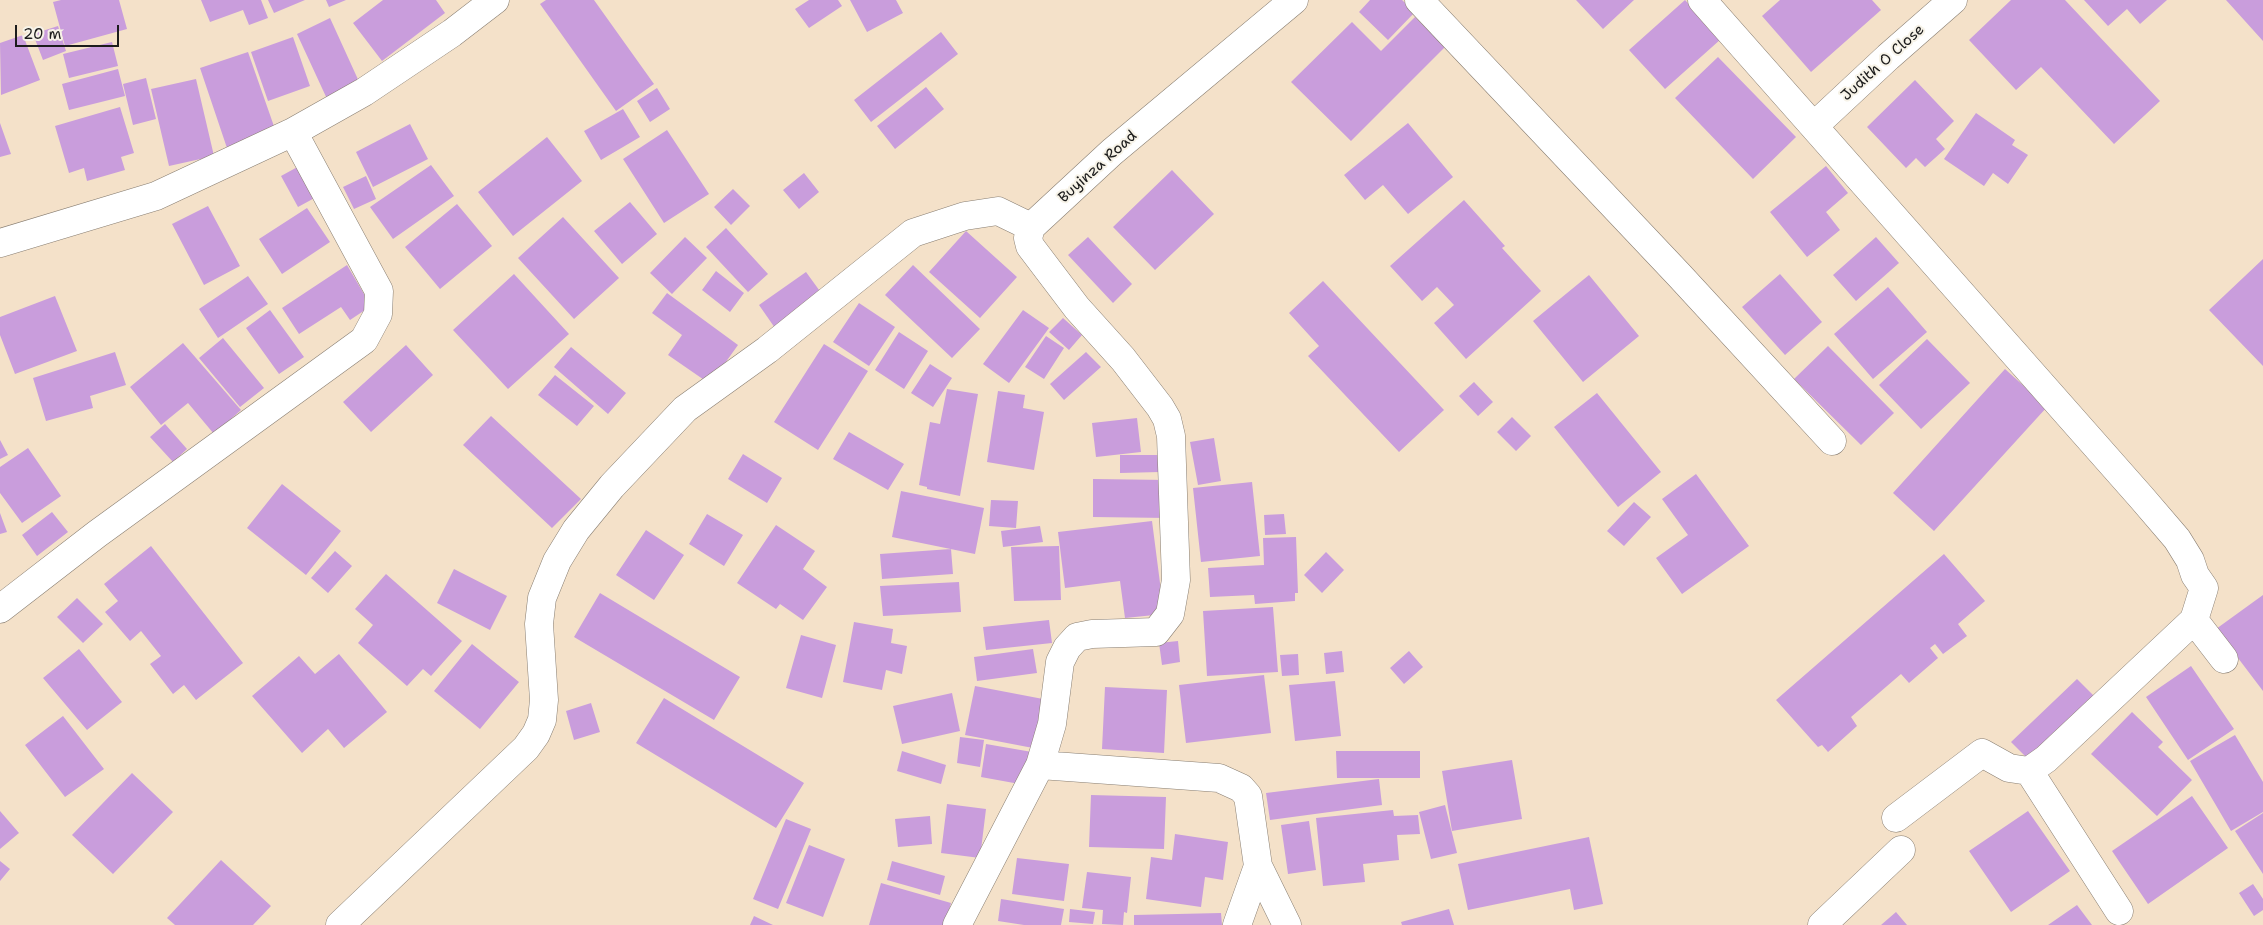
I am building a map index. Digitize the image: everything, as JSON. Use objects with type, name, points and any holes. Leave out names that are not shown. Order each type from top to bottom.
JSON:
[{"type":"street","points":[[0,243],[156,196],[293,132],[364,92],[452,33],[495,0]]},
{"type":"street","name":"Buyinza Road","points":[[1031,227],[1112,152],[1294,0]]},
{"type":"street","points":[[1419,0],[1679,275],[1832,441]]},
{"type":"street","points":[[1702,0],[2177,539],[2190,560],[2195,575],[2204,588],[2194,620],[2046,759],[2029,771],[2009,768],[1982,753],[1896,818]]},
{"type":"street","name":"Judith O Close","points":[[1814,126],[1888,57],[1954,0]]},
{"type":"street","points":[[0,609],[97,534],[364,340],[378,314],[379,291],[293,132]]},
{"type":"street","points":[[340,925],[526,748],[536,734],[542,720],[544,700],[540,624],[542,598],[557,562],[576,530],[612,486],[685,409],[767,350],[913,233],[965,216],[998,211],[1031,227],[1028,238],[1030,246],[1077,308],[1123,359],[1168,419],[1171,436],[1176,580],[1170,614],[1156,632],[1092,634],[1077,637],[1067,648],[1060,662],[1052,724],[1040,766],[957,925]]},
{"type":"street","points":[[2194,620],[2224,659]]},
{"type":"street","points":[[1040,766],[1219,778],[1234,784],[1248,796],[1258,866],[1287,925]]},
{"type":"street","points":[[2029,771],[2119,911]]},
{"type":"street","points":[[1822,925],[1902,850]]},
{"type":"street","points":[[1237,925],[1258,866]]},
{"type":"building","points":[[61,0],[119,0],[127,29],[65,46],[53,2]]},
{"type":"building","points":[[201,0],[261,0],[268,18],[249,25],[243,10],[210,22]]},
{"type":"building","points":[[268,0],[305,0],[274,13]]},
{"type":"building","points":[[326,0],[346,0],[329,7]]},
{"type":"building","points":[[383,0],[436,0],[445,13],[382,61],[353,23]]},
{"type":"building","points":[[546,0],[594,0],[654,84],[616,111],[540,4]]},
{"type":"building","points":[[809,0],[838,0],[842,6],[809,28],[795,9]]},
{"type":"building","points":[[850,0],[896,0],[903,13],[867,32]]},
{"type":"building","points":[[1370,0],[1402,0],[1415,12],[1388,40],[1359,12]]},
{"type":"building","points":[[1576,0],[1634,0],[1603,29]]},
{"type":"building","points":[[1685,0],[1721,39],[1665,89],[1629,50]]},
{"type":"building","points":[[1780,0],[1872,0],[1881,10],[1811,72],[1762,16]]},
{"type":"building","points":[[2011,0],[2065,0],[2160,101],[2114,144],[2041,67],[2016,90],[1969,40]]},
{"type":"building","points":[[2084,0],[2167,0],[2140,24],[2127,9],[2108,26]]},
{"type":"building","points":[[2226,0],[2263,0],[2263,41]]},
{"type":"building","points":[[1415,17],[1445,47],[1351,141],[1291,82],[1352,22],[1381,51]]},
{"type":"building","points":[[330,18],[361,86],[328,101],[297,34]]},
{"type":"building","points":[[58,26],[66,51],[43,60],[33,34]]},
{"type":"building","points":[[941,32],[958,54],[871,122],[854,100]]},
{"type":"building","points":[[23,35],[40,80],[1,95],[0,43]]},
{"type":"building","points":[[293,37],[310,86],[268,101],[251,52]]},
{"type":"building","points":[[112,42],[118,66],[69,78],[63,54]]},
{"type":"building","points":[[248,52],[276,132],[227,148],[200,68]]},
{"type":"building","points":[[1718,57],[1796,137],[1753,179],[1675,98]]},
{"type":"building","points":[[118,69],[125,96],[69,110],[62,84]]},
{"type":"building","points":[[146,78],[156,119],[133,125],[123,84]]},
{"type":"building","points":[[196,79],[214,156],[169,166],[151,89]]},
{"type":"building","points":[[1915,80],[1954,121],[1936,139],[1945,149],[1925,167],[1916,158],[1906,168],[1867,127]]},
{"type":"building","points":[[926,87],[944,109],[895,149],[877,126]]},
{"type":"building","points":[[657,88],[670,109],[650,122],[637,101]]},
{"type":"building","points":[[120,107],[134,153],[121,157],[125,170],[87,181],[84,168],[69,173],[55,126]]},
{"type":"building","points":[[623,109],[640,137],[601,160],[584,131]]},
{"type":"building","points":[[1976,113],[2015,140],[2012,145],[2028,155],[2008,184],[1993,173],[1984,186],[1944,159]]},
{"type":"building","points":[[0,123],[11,154],[0,157]]},
{"type":"building","points":[[1408,123],[1453,177],[1408,214],[1383,185],[1365,200],[1344,175]]},
{"type":"building","points":[[410,124],[428,159],[373,187],[356,152]]},
{"type":"building","points":[[667,130],[709,194],[664,223],[623,159]]},
{"type":"building","points":[[547,137],[582,181],[513,236],[478,192]]},
{"type":"building","points":[[303,164],[320,195],[298,207],[281,176]]},
{"type":"building","points":[[431,165],[454,196],[393,239],[370,207]]},
{"type":"building","points":[[1826,166],[1848,193],[1826,212],[1840,230],[1807,257],[1770,212]]},
{"type":"building","points":[[1172,170],[1214,214],[1155,270],[1113,227]]},
{"type":"building","points":[[804,173],[819,192],[799,209],[783,190]]},
{"type":"building","points":[[366,176],[376,199],[354,209],[343,187]]},
{"type":"building","points":[[733,189],[750,206],[731,225],[714,207]]},
{"type":"building","points":[[1464,200],[1505,246],[1502,248],[1541,291],[1466,359],[1434,323],[1454,305],[1437,287],[1422,301],[1390,266]]},
{"type":"building","points":[[630,202],[657,234],[622,264],[594,231]]},
{"type":"building","points":[[457,204],[492,246],[440,289],[405,247]]},
{"type":"building","points":[[208,206],[240,266],[204,285],[172,224]]},
{"type":"building","points":[[307,208],[330,242],[282,274],[259,239]]},
{"type":"building","points":[[563,217],[619,278],[574,319],[518,258]]},
{"type":"building","points":[[726,228],[768,274],[748,292],[706,247]]},
{"type":"building","points":[[966,231],[1017,277],[980,318],[929,272]]},
{"type":"building","points":[[685,237],[707,258],[672,294],[650,273]]},
{"type":"building","points":[[1088,237],[1132,284],[1113,303],[1068,255]]},
{"type":"building","points":[[1876,237],[1899,263],[1856,301],[1833,275]]},
{"type":"building","points":[[2263,259],[2263,366],[2209,310]]},
{"type":"building","points":[[347,265],[371,306],[350,320],[341,307],[299,334],[282,308]]},
{"type":"building","points":[[913,265],[980,329],[952,358],[885,295]]},
{"type":"building","points":[[716,271],[744,293],[730,312],[702,290]]},
{"type":"building","points":[[806,272],[822,294],[775,328],[759,305]]},
{"type":"building","points":[[514,274],[569,334],[508,389],[453,330]]},
{"type":"building","points":[[1780,274],[1822,322],[1785,355],[1742,307]]},
{"type":"building","points":[[1589,275],[1639,336],[1583,382],[1533,321]]},
{"type":"building","points":[[248,276],[268,304],[218,338],[199,309]]},
{"type":"building","points":[[1323,281],[1444,410],[1399,452],[1308,356],[1319,346],[1289,313]]},
{"type":"building","points":[[1888,287],[1927,332],[1873,379],[1834,334]]},
{"type":"building","points":[[667,293],[738,345],[710,384],[668,355],[682,335],[652,313]]},
{"type":"building","points":[[55,296],[77,351],[15,374],[0,335],[0,317]]},
{"type":"building","points":[[859,303],[895,327],[869,366],[833,342]]},
{"type":"building","points":[[270,310],[304,357],[279,374],[246,328]]},
{"type":"building","points":[[1023,310],[1049,328],[1009,383],[983,364]]},
{"type":"building","points":[[1063,318],[1082,335],[1069,350],[1049,332]]},
{"type":"building","points":[[899,332],[928,351],[904,389],[875,370]]},
{"type":"building","points":[[1046,336],[1064,348],[1044,379],[1025,367]]},
{"type":"building","points":[[223,338],[264,388],[240,407],[199,358]]},
{"type":"building","points":[[1927,339],[1970,383],[1921,429],[1879,385]]},
{"type":"building","points":[[183,343],[241,410],[214,434],[188,403],[161,425],[130,387]]},
{"type":"building","points":[[824,344],[868,371],[818,450],[774,422]]},
{"type":"building","points":[[406,345],[433,375],[371,432],[343,402]]},
{"type":"building","points":[[1828,346],[1894,413],[1861,445],[1794,379]]},
{"type":"building","points":[[571,347],[626,393],[608,414],[554,367]]},
{"type":"building","points":[[115,352],[126,385],[90,396],[93,408],[46,421],[33,378]]},
{"type":"building","points":[[1086,352],[1101,367],[1064,400],[1050,384]]},
{"type":"building","points":[[930,364],[952,378],[933,407],[911,393]]},
{"type":"building","points":[[2005,369],[2047,407],[1934,531],[1893,493]]},
{"type":"building","points":[[555,375],[594,406],[577,426],[538,395]]},
{"type":"building","points":[[1474,382],[1493,402],[1478,416],[1459,396]]},
{"type":"building","points":[[947,389],[978,394],[960,496],[927,489],[927,487],[919,485],[930,422],[940,424]]},
{"type":"building","points":[[998,391],[1025,395],[1023,408],[1044,412],[1034,470],[987,462]]},
{"type":"building","points":[[1597,393],[1661,472],[1618,507],[1554,427]]},
{"type":"building","points":[[491,416],[581,499],[552,528],[463,445]]},
{"type":"building","points":[[1512,417],[1531,436],[1516,451],[1497,432]]},
{"type":"building","points":[[1137,418],[1141,452],[1096,457],[1092,423]]},
{"type":"building","points":[[165,424],[187,449],[173,462],[150,437]]},
{"type":"building","points":[[849,432],[904,464],[888,490],[833,459]]},
{"type":"building","points":[[1214,438],[1221,481],[1198,485],[1190,442]]},
{"type":"building","points":[[0,440],[8,455],[0,459]]},
{"type":"building","points":[[28,448],[61,496],[22,523],[0,493],[0,467]]},
{"type":"building","points":[[743,454],[782,478],[767,503],[728,479]]},
{"type":"building","points":[[1120,455],[1160,455],[1160,472],[1120,473]]},
{"type":"building","points":[[1696,474],[1749,546],[1682,594],[1656,558],[1688,535],[1662,499]]},
{"type":"building","points":[[1093,479],[1168,480],[1168,518],[1093,517]]},
{"type":"building","points":[[1252,482],[1260,556],[1201,562],[1193,488]]},
{"type":"building","points":[[282,484],[341,531],[306,575],[247,528]]},
{"type":"building","points":[[901,491],[984,508],[975,554],[892,537]]},
{"type":"building","points":[[991,500],[1018,501],[1016,528],[989,526]]},
{"type":"building","points":[[1634,502],[1651,517],[1624,546],[1607,531]]},
{"type":"building","points":[[52,512],[68,532],[37,556],[22,535]]},
{"type":"building","points":[[0,513],[7,532],[0,534]]},
{"type":"building","points":[[707,514],[743,535],[724,566],[689,544]]},
{"type":"building","points":[[1284,514],[1286,534],[1265,535],[1264,515]]},
{"type":"building","points":[[1152,521],[1164,614],[1125,618],[1120,581],[1065,588],[1058,532]]},
{"type":"building","points":[[776,525],[815,551],[803,569],[827,587],[803,620],[780,604],[776,609],[737,583]]},
{"type":"building","points":[[1040,526],[1043,542],[1003,547],[1001,531]]},
{"type":"building","points":[[646,530],[684,555],[654,600],[616,575]]},
{"type":"building","points":[[1296,537],[1298,593],[1295,593],[1295,601],[1255,604],[1254,595],[1210,597],[1208,568],[1264,565],[1263,538]]},
{"type":"building","points":[[151,546],[243,663],[196,700],[184,685],[173,694],[150,664],[161,656],[141,631],[130,641],[105,612],[118,601],[104,584]]},
{"type":"building","points":[[1059,546],[1061,600],[1014,601],[1011,547]]},
{"type":"building","points":[[951,549],[953,574],[882,579],[880,554]]},
{"type":"building","points":[[335,551],[352,566],[328,593],[311,578]]},
{"type":"building","points":[[1326,552],[1344,570],[1322,593],[1304,575]]},
{"type":"building","points":[[1944,554],[1985,601],[1958,624],[1967,636],[1943,654],[1935,644],[1930,648],[1938,658],[1909,683],[1901,674],[1851,717],[1857,726],[1828,752],[1822,745],[1818,747],[1776,700]]},
{"type":"building","points":[[454,569],[507,596],[490,630],[437,603]]},
{"type":"building","points":[[386,574],[462,641],[431,676],[423,669],[407,686],[358,643],[373,625],[355,609]]},
{"type":"building","points":[[959,582],[961,612],[883,616],[880,586]]},
{"type":"building","points":[[600,593],[740,677],[714,720],[574,637]]},
{"type":"building","points":[[2263,595],[2263,691],[2216,629]]},
{"type":"building","points":[[77,598],[103,624],[83,643],[57,617]]},
{"type":"building","points":[[1273,607],[1278,672],[1207,676],[1203,611]]},
{"type":"building","points":[[1049,620],[1052,643],[986,650],[983,627]]},
{"type":"building","points":[[854,622],[893,629],[891,643],[907,646],[902,674],[886,670],[882,690],[843,682]]},
{"type":"building","points":[[801,635],[836,645],[822,698],[786,688]]},
{"type":"building","points":[[1178,641],[1180,662],[1162,665],[1159,643]]},
{"type":"building","points":[[472,644],[519,682],[480,729],[434,691]]},
{"type":"building","points":[[79,649],[122,702],[87,730],[43,678]]},
{"type":"building","points":[[1033,649],[1037,673],[977,681],[974,657]]},
{"type":"building","points":[[1342,651],[1344,672],[1326,674],[1324,653]]},
{"type":"building","points":[[1409,651],[1423,667],[1404,684],[1390,668]]},
{"type":"building","points":[[339,654],[387,712],[344,748],[328,729],[302,753],[252,696],[299,656],[315,674]]},
{"type":"building","points":[[1298,654],[1299,675],[1282,676],[1280,655]]},
{"type":"building","points":[[2191,666],[2234,729],[2188,760],[2146,697]]},
{"type":"building","points":[[1264,675],[1271,733],[1186,743],[1179,685]]},
{"type":"building","points":[[2077,679],[2097,699],[2031,762],[2011,742]]},
{"type":"building","points":[[1335,681],[1341,736],[1295,741],[1289,685]]},
{"type":"building","points":[[975,686],[1043,699],[1033,748],[965,735]]},
{"type":"building","points":[[1105,687],[1167,690],[1164,753],[1102,749]]},
{"type":"building","points":[[952,693],[960,731],[902,744],[893,706]]},
{"type":"building","points":[[664,698],[804,783],[776,828],[636,743]]},
{"type":"building","points":[[591,703],[600,732],[574,740],[566,711]]},
{"type":"building","points":[[2132,712],[2163,742],[2158,747],[2192,780],[2157,816],[2091,754]]},
{"type":"building","points":[[63,716],[104,769],[65,797],[25,745]]},
{"type":"building","points":[[2235,735],[2263,782],[2263,812],[2231,831],[2190,761]]},
{"type":"building","points":[[960,737],[984,740],[980,767],[957,763]]},
{"type":"building","points":[[986,744],[1032,752],[1025,785],[981,777]]},
{"type":"building","points":[[902,751],[946,765],[941,784],[897,771]]},
{"type":"building","points":[[1336,751],[1420,751],[1420,778],[1337,778]]},
{"type":"building","points":[[1512,760],[1522,819],[1452,831],[1442,771]]},
{"type":"building","points":[[132,773],[173,812],[113,874],[72,835]]},
{"type":"building","points":[[1379,779],[1382,805],[1270,820],[1266,793]]},
{"type":"building","points":[[1091,795],[1166,797],[1164,849],[1089,847]]},
{"type":"building","points":[[2192,796],[2228,848],[2148,904],[2112,851]]},
{"type":"building","points":[[947,804],[986,809],[980,858],[941,853]]},
{"type":"building","points":[[1445,805],[1457,853],[1431,859],[1419,812]]},
{"type":"building","points":[[1393,810],[1394,816],[1418,815],[1420,834],[1397,835],[1399,860],[1363,864],[1365,882],[1323,886],[1316,818]]},
{"type":"building","points":[[0,811],[19,833],[0,849]]},
{"type":"building","points":[[2028,811],[2070,871],[2011,912],[1969,851]]},
{"type":"building","points":[[2263,813],[2263,874],[2235,831]]},
{"type":"building","points":[[930,816],[932,844],[898,847],[895,819]]},
{"type":"building","points":[[786,819],[811,829],[778,909],[753,899]]},
{"type":"building","points":[[1309,821],[1316,870],[1288,874],[1281,825]]},
{"type":"building","points":[[1175,834],[1228,842],[1223,880],[1205,877],[1201,907],[1146,899],[1151,857],[1172,860]]},
{"type":"building","points":[[1589,837],[1603,904],[1574,910],[1570,889],[1468,910],[1458,864]]},
{"type":"building","points":[[809,845],[845,859],[823,917],[786,903]]},
{"type":"building","points":[[1017,858],[1069,864],[1064,901],[1012,894]]},
{"type":"building","points":[[221,860],[271,906],[253,925],[175,925],[167,918]]},
{"type":"building","points":[[0,861],[10,869],[0,881]]},
{"type":"building","points":[[892,861],[945,876],[940,895],[887,880]]},
{"type":"building","points":[[1087,872],[1131,877],[1127,913],[1124,912],[1123,925],[1102,924],[1103,910],[1082,908]]},
{"type":"building","points":[[881,883],[951,903],[945,925],[869,925]]},
{"type":"building","points":[[2253,884],[2263,899],[2263,910],[2254,916],[2239,893]]},
{"type":"building","points":[[1001,899],[1064,909],[1061,925],[1024,925],[998,921]]},
{"type":"building","points":[[2077,905],[2092,925],[2048,925]]},
{"type":"building","points":[[1070,909],[1095,912],[1093,924],[1069,922]]},
{"type":"building","points":[[1449,909],[1454,925],[1402,925],[1401,922]]},
{"type":"building","points":[[1896,912],[1907,925],[1881,925]]},
{"type":"building","points":[[1221,913],[1222,925],[1134,925],[1134,915]]},
{"type":"building","points":[[754,916],[773,925],[750,925]]}]
